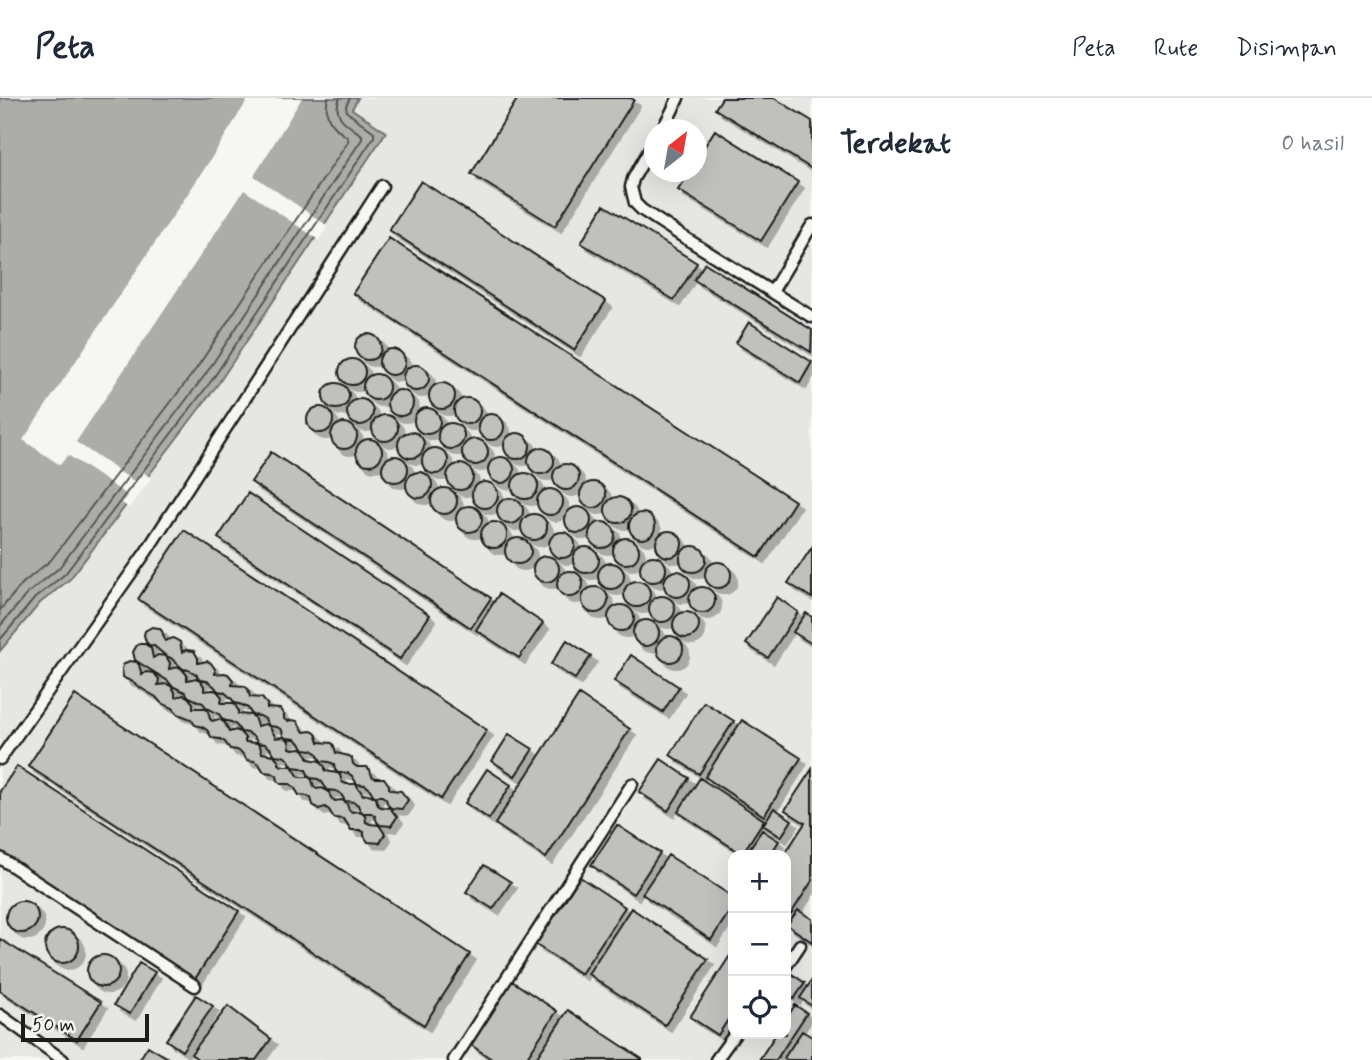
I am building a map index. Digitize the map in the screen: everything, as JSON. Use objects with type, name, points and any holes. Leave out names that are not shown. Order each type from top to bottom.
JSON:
[{"type":"lane","points":[[668,119],[678,98]]},
{"type":"lane","points":[[644,160],[631,187],[635,203],[652,217],[812,317]]},
{"type":"lane","points":[[0,759],[146,552],[382,186]]},
{"type":"lane","points":[[772,292],[812,225]]},
{"type":"lane","points":[[454,1060],[632,784]]},
{"type":"lane","points":[[0,858],[195,986]]},
{"type":"lane","points":[[791,958],[800,945]]},
{"type":"lane","points":[[0,1015],[63,1060]]},
{"type":"lane","points":[[716,1060],[731,1039]]},
{"type":"shaded area","points":[[358,98],[812,98],[812,1060],[0,1060],[0,651],[40,603],[70,579],[218,384],[386,133],[352,108]]},
{"type":"water","points":[[0,98],[358,98],[352,109],[386,132],[218,384],[70,579],[40,603],[0,651]]},
{"type":"pier","points":[[249,98],[302,98],[254,176],[328,226],[319,240],[244,190],[76,442],[135,482],[143,472],[151,478],[129,508],[122,503],[127,495],[68,455],[60,465],[23,440]]},
{"type":"building","points":[[518,98],[634,100],[555,226],[471,174]]},
{"type":"building","points":[[722,98],[774,98],[812,121],[812,169],[715,109]]},
{"type":"building","points":[[715,130],[798,182],[761,241],[678,190],[683,182],[707,182],[707,143]]},
{"type":"building","points":[[421,181],[606,301],[574,350],[389,230]]},
{"type":"building","points":[[604,205],[697,263],[674,300],[581,243]]},
{"type":"building","points":[[389,238],[795,501],[759,557],[353,293]]},
{"type":"building","points":[[705,263],[812,330],[811,352],[694,280]]},
{"type":"building","points":[[749,322],[812,362],[800,383],[736,343]]},
{"type":"building","points":[[368,334],[377,338],[381,347],[377,356],[368,360],[359,356],[355,347],[359,338]]},
{"type":"building","points":[[392,349],[401,353],[405,362],[401,371],[392,375],[383,371],[379,362],[383,353]]},
{"type":"building","points":[[352,359],[361,363],[365,372],[361,381],[352,385],[343,381],[339,372],[343,363]]},
{"type":"building","points":[[416,365],[425,369],[429,378],[425,387],[416,391],[407,387],[403,378],[407,369]]},
{"type":"building","points":[[376,374],[385,378],[389,387],[385,396],[376,400],[367,396],[363,387],[367,378]]},
{"type":"building","points":[[336,383],[345,387],[349,396],[345,405],[336,409],[327,405],[323,396],[327,387]]},
{"type":"building","points":[[442,383],[451,387],[455,396],[451,405],[442,409],[433,405],[429,396],[433,387]]},
{"type":"building","points":[[400,390],[409,394],[413,403],[409,412],[400,416],[391,412],[387,403],[391,394]]},
{"type":"building","points":[[467,398],[476,402],[480,411],[476,420],[467,424],[458,420],[454,411],[458,402]]},
{"type":"building","points":[[360,399],[369,403],[373,412],[369,421],[360,425],[351,421],[347,412],[351,403]]},
{"type":"building","points":[[320,407],[329,411],[333,420],[329,429],[320,433],[311,429],[307,420],[311,411]]},
{"type":"building","points":[[427,408],[436,412],[440,421],[436,430],[427,434],[418,430],[414,421],[418,412]]},
{"type":"building","points":[[491,414],[500,418],[504,427],[500,436],[491,440],[482,436],[478,427],[482,418]]},
{"type":"building","points":[[385,415],[394,419],[398,428],[394,437],[385,441],[376,437],[372,428],[376,419]]},
{"type":"building","points":[[344,423],[353,427],[357,436],[353,445],[344,449],[335,445],[331,436],[335,427]]},
{"type":"building","points":[[451,423],[460,427],[464,436],[460,445],[451,449],[442,445],[438,436],[442,427]]},
{"type":"building","points":[[411,432],[420,436],[424,445],[420,454],[411,458],[402,454],[398,445],[402,436]]},
{"type":"building","points":[[517,433],[526,437],[530,446],[526,455],[517,459],[508,455],[504,446],[508,437]]},
{"type":"building","points":[[369,439],[378,443],[382,452],[378,461],[369,465],[360,461],[356,452],[360,443]]},
{"type":"building","points":[[475,439],[484,443],[488,452],[484,461],[475,465],[466,461],[462,452],[466,443]]},
{"type":"building","points":[[435,448],[444,452],[448,461],[444,470],[435,474],[426,470],[422,461],[426,452]]},
{"type":"building","points":[[541,448],[550,452],[554,461],[550,470],[541,474],[532,470],[528,461],[532,452]]},
{"type":"building","points":[[271,452],[491,598],[471,628],[251,482]]},
{"type":"building","points":[[395,456],[404,460],[408,469],[404,478],[395,482],[386,478],[382,469],[386,460]]},
{"type":"building","points":[[501,457],[510,461],[514,470],[510,479],[501,483],[492,479],[488,470],[492,461]]},
{"type":"building","points":[[460,464],[469,468],[473,477],[469,486],[460,490],[451,486],[447,477],[451,468]]},
{"type":"building","points":[[566,464],[575,468],[579,477],[575,486],[566,490],[557,486],[553,477],[557,468]]},
{"type":"building","points":[[419,472],[428,476],[432,485],[428,494],[419,498],[410,494],[406,485],[410,476]]},
{"type":"building","points":[[525,473],[534,477],[538,486],[534,495],[525,499],[516,495],[512,486],[516,477]]},
{"type":"building","points":[[485,482],[494,486],[498,495],[494,504],[485,508],[476,504],[472,495],[476,486]]},
{"type":"building","points":[[593,482],[602,486],[606,495],[602,504],[593,508],[584,504],[580,495],[584,486]]},
{"type":"building","points":[[444,488],[453,492],[457,501],[453,510],[444,514],[435,510],[431,501],[435,492]]},
{"type":"building","points":[[550,489],[559,493],[563,502],[559,511],[550,515],[541,511],[537,502],[541,493]]},
{"type":"building","points":[[248,493],[430,615],[400,659],[218,538]]},
{"type":"building","points":[[618,497],[627,501],[631,510],[627,519],[618,523],[609,519],[605,510],[609,501]]},
{"type":"building","points":[[510,498],[519,502],[523,511],[519,520],[510,524],[501,520],[497,511],[501,502]]},
{"type":"building","points":[[469,506],[478,510],[482,519],[478,528],[469,532],[460,528],[456,519],[460,510]]},
{"type":"building","points":[[578,507],[587,511],[591,520],[587,529],[578,533],[569,529],[565,520],[569,511]]},
{"type":"building","points":[[642,513],[651,517],[655,526],[651,535],[642,539],[633,535],[629,526],[633,517]]},
{"type":"building","points":[[534,514],[543,518],[547,527],[543,536],[534,540],[525,536],[521,527],[525,518]]},
{"type":"building","points":[[494,522],[503,526],[507,535],[503,544],[494,548],[485,544],[481,535],[485,526]]},
{"type":"building","points":[[602,522],[611,526],[615,535],[611,544],[602,548],[593,544],[589,535],[593,526]]},
{"type":"building","points":[[184,530],[487,730],[441,799],[138,599]]},
{"type":"building","points":[[669,531],[678,535],[682,544],[678,553],[669,557],[660,553],[656,544],[660,535]]},
{"type":"building","points":[[562,532],[571,536],[575,545],[571,554],[562,558],[553,554],[549,545],[553,536]]},
{"type":"building","points":[[518,538],[527,542],[531,551],[527,560],[518,564],[509,560],[505,551],[509,542]]},
{"type":"building","points":[[626,538],[635,542],[639,551],[635,560],[626,564],[617,560],[613,551],[617,542]]},
{"type":"building","points":[[693,546],[702,550],[706,559],[702,568],[693,572],[684,568],[680,559],[684,550]]},
{"type":"building","points":[[586,547],[595,551],[599,560],[595,569],[586,573],[577,569],[573,560],[577,551]]},
{"type":"building","points":[[812,547],[812,598],[788,583]]},
{"type":"building","points":[[546,556],[555,560],[559,569],[555,578],[546,582],[537,578],[533,569],[537,560]]},
{"type":"building","points":[[653,556],[662,560],[666,569],[662,578],[653,582],[644,578],[640,569],[644,560]]},
{"type":"building","points":[[718,562],[727,566],[731,575],[727,584],[718,588],[709,584],[705,575],[709,566]]},
{"type":"building","points":[[611,563],[620,567],[624,576],[620,585],[611,589],[602,585],[598,576],[602,567]]},
{"type":"building","points":[[570,571],[579,575],[583,584],[579,593],[570,597],[561,593],[557,584],[561,575]]},
{"type":"building","points":[[677,571],[686,575],[690,584],[686,593],[677,597],[668,593],[664,584],[668,575]]},
{"type":"building","points":[[637,581],[646,585],[650,594],[646,603],[637,607],[628,603],[624,594],[628,585]]},
{"type":"building","points":[[595,587],[604,591],[608,600],[604,609],[595,613],[586,609],[582,600],[586,591]]},
{"type":"building","points":[[702,587],[711,591],[715,600],[711,609],[702,613],[693,609],[689,600],[693,591]]},
{"type":"building","points":[[499,594],[543,623],[519,658],[476,630]]},
{"type":"building","points":[[662,596],[671,600],[675,609],[671,618],[662,622],[653,618],[649,609],[653,600]]},
{"type":"building","points":[[777,597],[798,612],[768,658],[746,644]]},
{"type":"building","points":[[621,605],[630,609],[634,618],[630,627],[621,631],[612,627],[608,618],[612,609]]},
{"type":"building","points":[[686,612],[695,616],[699,625],[695,634],[686,638],[677,634],[673,625],[677,616]]},
{"type":"building","points":[[806,613],[812,617],[812,644],[793,632]]},
{"type":"building","points":[[646,620],[655,624],[659,633],[655,642],[646,646],[637,642],[633,633],[637,624]]},
{"type":"building","points":[[152,627],[162,631],[165,641],[173,638],[180,642],[182,652],[194,651],[198,663],[211,663],[215,674],[228,674],[233,680],[232,685],[245,686],[250,697],[262,698],[267,708],[280,709],[287,721],[297,721],[304,732],[314,732],[319,742],[332,743],[336,753],[352,758],[357,767],[367,767],[375,778],[384,778],[389,788],[401,791],[408,800],[402,809],[391,808],[386,799],[374,796],[369,788],[357,784],[348,773],[338,773],[334,764],[321,761],[317,753],[304,749],[295,739],[286,738],[282,730],[269,726],[265,719],[252,715],[248,708],[235,703],[224,692],[218,691],[207,681],[200,680],[196,674],[183,669],[149,645],[144,635],[145,631]]},
{"type":"building","points":[[670,636],[679,640],[683,649],[679,658],[670,662],[661,658],[657,649],[661,640]]},
{"type":"building","points":[[567,640],[591,656],[575,679],[551,664]]},
{"type":"building","points":[[140,644],[151,648],[153,658],[158,655],[166,656],[170,663],[169,669],[179,667],[187,675],[187,680],[200,680],[204,691],[217,691],[222,697],[221,703],[234,703],[238,714],[251,715],[257,726],[269,726],[276,738],[282,737],[289,741],[290,748],[303,749],[308,759],[320,761],[325,771],[337,773],[342,782],[356,784],[363,795],[369,794],[376,798],[381,807],[390,808],[397,817],[391,826],[380,825],[371,813],[363,813],[354,802],[345,801],[336,791],[327,790],[318,779],[310,778],[306,770],[293,767],[288,759],[275,755],[265,744],[258,743],[254,737],[241,732],[236,725],[223,720],[203,703],[189,697],[135,660],[133,652]]},
{"type":"building","points":[[631,655],[679,687],[663,712],[614,681]]},
{"type":"building","points":[[129,661],[137,662],[142,675],[146,672],[154,673],[159,679],[158,685],[171,686],[175,697],[184,695],[193,703],[193,708],[205,708],[212,721],[219,719],[225,723],[229,732],[240,732],[245,742],[257,743],[262,753],[274,755],[282,766],[292,766],[299,777],[309,777],[314,787],[329,792],[335,801],[344,801],[352,812],[362,812],[366,822],[379,825],[385,834],[380,843],[368,842],[364,832],[351,830],[343,819],[334,818],[325,807],[319,809],[313,805],[311,798],[299,795],[290,784],[281,784],[277,776],[264,772],[259,764],[247,760],[242,753],[230,749],[220,739],[212,738],[207,730],[195,725],[191,719],[178,714],[173,708],[123,677],[123,665]]},
{"type":"building","points":[[75,695],[470,954],[424,1025],[28,766]]},
{"type":"building","points":[[579,695],[630,729],[546,858],[495,824]]},
{"type":"building","points":[[704,702],[734,721],[699,774],[670,755]]},
{"type":"building","points":[[742,720],[801,758],[764,816],[705,777]]},
{"type":"building","points":[[509,734],[533,749],[515,776],[492,761]]},
{"type":"building","points":[[661,759],[689,778],[668,811],[639,792]]},
{"type":"building","points":[[17,766],[239,911],[195,979],[0,851],[0,791]]},
{"type":"building","points":[[487,769],[511,785],[489,819],[465,803]]},
{"type":"building","points":[[812,769],[812,881],[791,914],[791,850],[787,850],[805,823],[785,810]]},
{"type":"building","points":[[700,778],[764,820],[745,850],[736,850],[678,812]]},
{"type":"building","points":[[774,808],[792,820],[781,837],[763,825]]},
{"type":"building","points":[[617,825],[660,853],[633,894],[591,865]]},
{"type":"building","points":[[762,830],[779,841],[773,850],[748,850]]},
{"type":"building","points":[[668,855],[728,894],[728,914],[711,940],[642,894]]},
{"type":"building","points":[[484,865],[511,882],[493,909],[466,892]]},
{"type":"building","points":[[580,877],[625,907],[581,974],[536,945]]},
{"type":"building","points":[[22,901],[33,906],[38,917],[33,928],[22,933],[11,928],[6,917],[11,906]]},
{"type":"building","points":[[631,908],[708,959],[665,1025],[588,974]]},
{"type":"building","points":[[798,910],[812,919],[812,942],[791,928],[791,920]]},
{"type":"building","points":[[62,929],[74,934],[79,946],[74,958],[62,963],[50,958],[45,946],[50,934]]},
{"type":"building","points":[[0,939],[101,1002],[77,1040],[0,991]]},
{"type":"building","points":[[103,955],[114,960],[119,971],[114,982],[103,987],[92,982],[87,971],[92,960]]},
{"type":"building","points":[[728,959],[728,1020],[718,1035],[690,1017]]},
{"type":"building","points":[[139,963],[155,972],[130,1014],[114,1005]]},
{"type":"building","points":[[791,973],[805,983],[794,999],[791,997]]},
{"type":"building","points":[[812,980],[812,1006],[800,998]]},
{"type":"building","points":[[512,981],[557,1011],[525,1060],[493,1060],[471,1045]]},
{"type":"building","points":[[196,995],[213,1006],[182,1051],[166,1040]]},
{"type":"building","points":[[795,1005],[807,1013],[791,1037],[791,1011]]},
{"type":"building","points":[[228,1006],[271,1039],[256,1060],[199,1060],[191,1054]]},
{"type":"building","points":[[568,1010],[642,1059],[642,1060],[535,1060]]},
{"type":"building","points":[[802,1031],[812,1037],[812,1060],[787,1060],[784,1058]]},
{"type":"building","points":[[773,1039],[790,1039],[776,1060],[759,1060]]},
{"type":"building","points":[[148,1046],[171,1060],[139,1060]]}]
